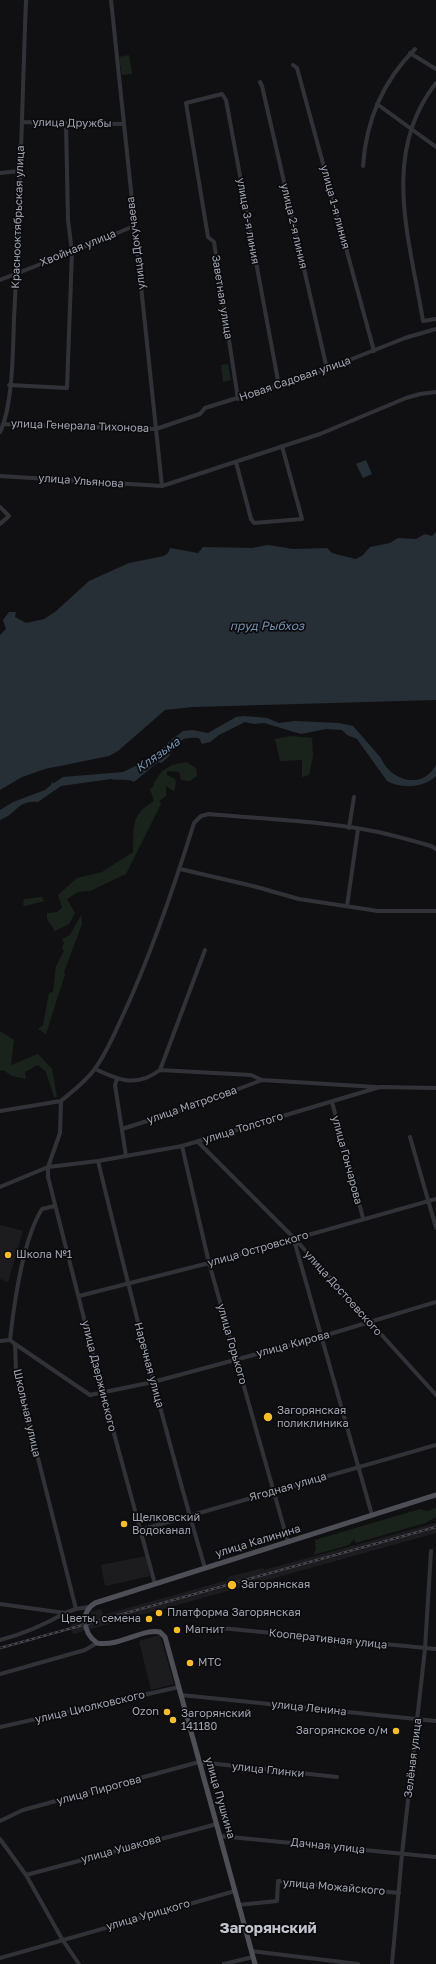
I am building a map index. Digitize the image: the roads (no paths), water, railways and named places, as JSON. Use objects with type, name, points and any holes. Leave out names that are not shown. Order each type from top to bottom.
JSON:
[{"type":"main road","name":"улица Калинина","points":[[88,1607],[95,1603],[436,1495]]},
{"type":"main road","points":[[88,1607],[85,1612],[86,1624],[89,1635],[97,1643]]},
{"type":"main road","name":"улица Пушкина","points":[[97,1643],[112,1644],[153,1632],[160,1632],[165,1637],[255,1964]]},
{"type":"street","name":"Краснооктябрьская улица","points":[[0,432],[4,424],[10,385],[17,272],[26,0]]},
{"type":"street","name":"улица Докучаева","points":[[111,0],[162,486]]},
{"type":"street","points":[[363,166],[364,146],[376,104],[388,82],[410,53],[415,49]]},
{"type":"street","points":[[410,53],[436,69]]},
{"type":"street","name":"улица 1-я линия","points":[[293,65],[297,68],[374,351]]},
{"type":"street","name":"улица 2-я линия","points":[[260,82],[327,369]]},
{"type":"street","points":[[436,83],[425,97],[411,130],[406,145],[403,172],[403,199],[424,321],[436,319]]},
{"type":"street","name":"улица 3-я линия","points":[[186,103],[222,94],[226,100],[279,386]]},
{"type":"street","name":"Заветная улица","points":[[186,103],[208,236],[214,242],[238,399]]},
{"type":"street","points":[[376,104],[436,147]]},
{"type":"street","name":"улица Дружбы","points":[[22,122],[123,124]]},
{"type":"street","points":[[10,385],[67,388],[72,252],[68,220],[66,123]]},
{"type":"street","points":[[0,173],[20,172]]},
{"type":"street","name":"Хвойная улица","points":[[0,280],[134,226]]},
{"type":"street","name":"Новая Садовая улица","points":[[156,429],[200,414],[206,408],[279,386],[327,369],[405,338],[436,329]]},
{"type":"street","points":[[162,486],[338,427],[406,398],[434,392]]},
{"type":"street","name":"улица Генерала Тихонова","points":[[4,424],[156,429]]},
{"type":"street","points":[[236,462],[251,519],[254,523],[302,519],[282,446]]},
{"type":"street","name":"улица Ульянова","points":[[0,476],[162,486]]},
{"type":"street","points":[[0,507],[9,516],[0,524]]},
{"type":"street","points":[[349,828],[354,797]]},
{"type":"street","points":[[0,1111],[61,1101],[79,1086],[94,1070],[109,1045],[138,983],[180,869],[194,823],[201,816],[209,814],[358,829],[386,834],[431,846],[436,849]]},
{"type":"street","points":[[347,906],[358,829]]},
{"type":"street","points":[[180,869],[253,886],[299,899],[378,911],[436,911]]},
{"type":"street","points":[[94,1070],[117,1079],[136,1082],[149,1078],[160,1070],[205,950]]},
{"type":"street","points":[[160,1070],[251,1075],[262,1080],[380,1087]]},
{"type":"street","points":[[117,1079],[116,1085],[126,1156]]},
{"type":"street","name":"улица Матросова","points":[[122,1129],[191,1107],[262,1080]]},
{"type":"street","name":"улица Толстого","points":[[0,1187],[48,1167],[98,1161],[182,1146],[380,1087],[436,1088]]},
{"type":"street","points":[[48,1167],[60,1133],[61,1101]]},
{"type":"street","name":"улица Гончарова","points":[[332,1102],[363,1218]]},
{"type":"street","points":[[410,1137],[436,1228]]},
{"type":"street","name":"улица Достоевского","points":[[198,1142],[294,1238],[368,1322],[436,1395]]},
{"type":"street","name":"улица Горького","points":[[182,1146],[209,1263],[288,1542]]},
{"type":"street","name":"Наречная улица","points":[[98,1161],[127,1283],[188,1516],[205,1568]]},
{"type":"street","name":"улица Дзержинского","points":[[48,1167],[48,1177],[55,1206],[103,1393],[155,1584]]},
{"type":"street","name":"улица Островского","points":[[79,1296],[209,1263],[363,1218],[436,1199]]},
{"type":"street","points":[[10,1340],[14,1304],[34,1222],[42,1209],[55,1206]]},
{"type":"street","points":[[294,1238],[320,1337],[372,1515]]},
{"type":"street","name":"улица Кирова","points":[[15,1344],[90,1395],[153,1382],[320,1337],[436,1302]]},
{"type":"street","points":[[0,1341],[10,1340],[15,1344]]},
{"type":"street","name":"Школьная улица","points":[[15,1344],[16,1371],[76,1608]]},
{"type":"street","name":"Ягодная улица","points":[[140,1530],[436,1445]]},
{"type":"street","name":"Зелёная улица","points":[[392,1964],[402,1854],[425,1649],[431,1551]]},
{"type":"street","points":[[0,1604],[65,1613]]},
{"type":"street","points":[[0,1640],[21,1634],[76,1608],[88,1607]]},
{"type":"street","name":"Кооперативная улица","points":[[221,1628],[436,1650]]},
{"type":"street","points":[[0,1674],[86,1650],[97,1643]]},
{"type":"street","name":"улица Циолковского","points":[[0,1727],[179,1687]]},
{"type":"street","name":"улица Ленина","points":[[181,1695],[436,1721]]},
{"type":"street","name":"улица Глинки","points":[[199,1762],[337,1777]]},
{"type":"street","name":"улица Пирогова","points":[[0,1821],[23,1810],[199,1762]]},
{"type":"street","name":"улица Ушакова","points":[[26,1875],[217,1824]]},
{"type":"street","name":"Дачная улица","points":[[220,1836],[436,1857]]},
{"type":"street","points":[[0,1839],[26,1875],[62,1939],[79,1964]]},
{"type":"street","name":"улица Можайского","points":[[238,1905],[277,1901],[278,1881],[399,1893]]},
{"type":"street","name":"улица Урицкого","points":[[0,1958],[28,1951],[62,1939],[235,1891]]},
{"type":"street","points":[[251,1951],[358,1964]]},
{"type":"street","points":[[224,1964],[253,1957]]},
{"type":"water","points":[[366,460],[372,474],[363,478],[356,464]]},
{"type":"water","name":"пруд Рыбхоз","points":[[436,532],[436,700],[193,707],[165,710],[118,751],[109,756],[45,769],[22,777],[0,790],[0,635],[6,629],[3,620],[9,612],[16,612],[15,617],[26,623],[44,619],[55,612],[89,581],[129,563],[164,556],[168,553],[170,548],[198,553],[203,547],[252,548],[268,545],[293,549],[327,548],[332,553],[355,559],[362,556],[370,547],[390,543],[398,538],[416,539],[425,534],[432,536]]},
{"type":"water","name":"Клязьма","points":[[244,716],[267,718],[279,723],[295,721],[339,723],[353,726],[381,758],[385,766],[399,777],[407,780],[423,778],[430,773],[436,765],[436,776],[419,785],[405,786],[393,784],[387,781],[357,739],[347,735],[342,730],[326,729],[301,734],[264,723],[254,724],[245,722],[219,735],[210,742],[202,744],[199,738],[183,739],[166,759],[161,763],[158,762],[134,782],[128,780],[111,779],[61,786],[38,802],[31,802],[21,805],[0,820],[0,810],[13,802],[45,790],[51,785],[52,782],[54,783],[63,777],[123,772],[152,758],[183,731],[192,730],[208,733],[236,717]]},
{"type":"railway","points":[[0,1648],[436,1527]]},
{"type":"place","name":"Школа №1","points":[[8,1255]]},
{"type":"place","name":"Загорянская поликлиника","points":[[268,1417]]},
{"type":"place","name":"Щелковский Водоканал","points":[[124,1524]]},
{"type":"place","name":"Загорянская","points":[[232,1585]]},
{"type":"place","name":"Платформа Загорянская","points":[[159,1613]]},
{"type":"place","name":"Цветы, семена","points":[[149,1619]]},
{"type":"place","name":"Магнит","points":[[177,1630]]},
{"type":"place","name":"МТС","points":[[190,1663]]},
{"type":"place","name":"Ozon","points":[[167,1712]]},
{"type":"place","name":"Загорянский 141180","points":[[173,1720]]},
{"type":"place","name":"Загорянское о/м","points":[[396,1731]]},
{"type":"district","name":"Загорянский","points":[[268,1928]]}]
